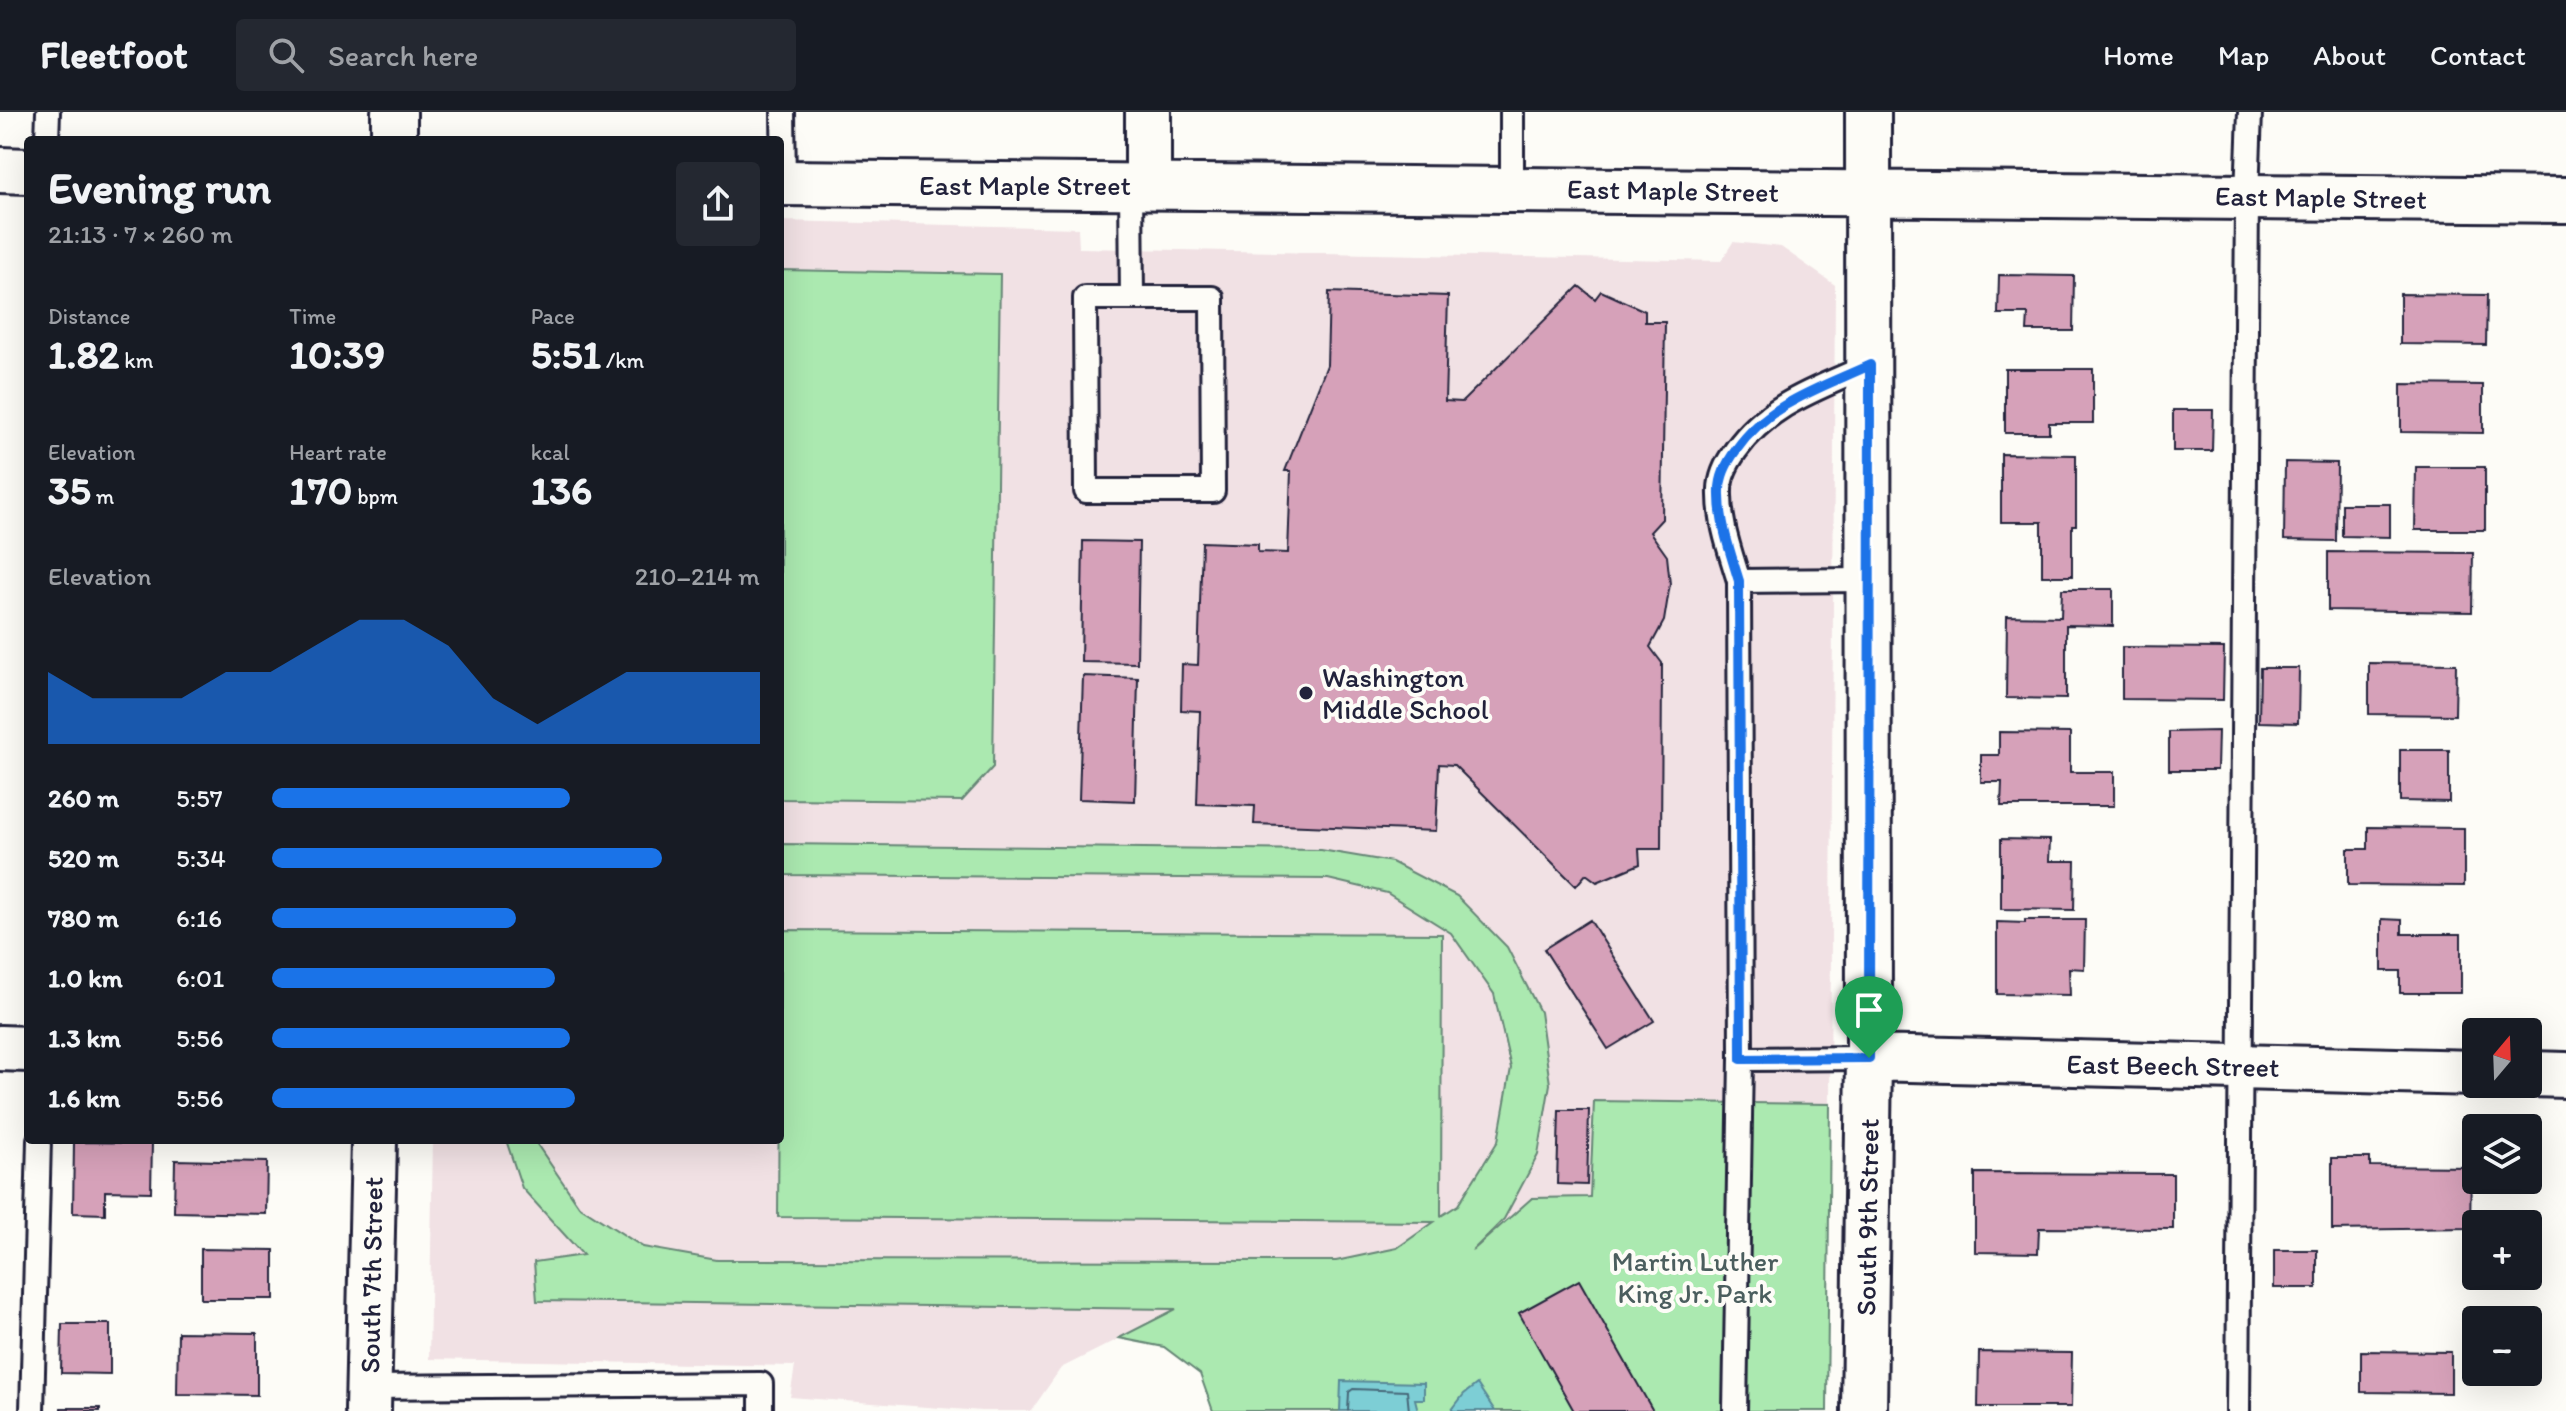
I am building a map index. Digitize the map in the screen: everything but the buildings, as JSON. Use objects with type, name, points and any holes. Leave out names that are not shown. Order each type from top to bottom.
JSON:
[{"type":"street","points":[[394,112],[394,136]]},
{"type":"street","points":[[1140,186],[1148,112]]},
{"type":"street","name":"South 9th Street","points":[[1864,1411],[1869,1058],[1868,112]]},
{"type":"street","points":[[0,170],[24,171]]},
{"type":"street","name":"East Maple Street","points":[[784,183],[2566,200]]},
{"type":"street","points":[[0,1048],[24,1049]]},
{"type":"street","name":"East Beech Street","points":[[1869,1058],[2462,1073]]},
{"type":"street","points":[[2542,1074],[2566,1075]]},
{"type":"street","name":"South 7th Street","points":[[368,1399],[374,1144]]},
{"type":"lane","points":[[47,136],[48,112]]},
{"type":"lane","points":[[783,112],[783,136]]},
{"type":"lane","points":[[1512,112],[1512,188]]},
{"type":"lane","points":[[2238,1411],[2250,112]]},
{"type":"lane","points":[[1132,298],[1140,186]]},
{"type":"lane","points":[[1085,298],[1132,298],[1212,298],[1213,491],[1086,491],[1085,298]]},
{"type":"lane","points":[[1735,1411],[1741,1059],[1739,581],[1723,528],[1720,487],[1729,461],[1750,430],[1783,404],[1870,365]]},
{"type":"lane","points":[[1739,581],[1870,580]]},
{"type":"lane","points":[[1741,1059],[1869,1058]]},
{"type":"lane","points":[[32,1411],[39,1144]]},
{"type":"lane","points":[[368,1399],[761,1384],[761,1411]]},
{"type":"shaded area","name":"Washington Middle School","points":[[784,221],[1078,228],[1079,248],[1721,261],[1733,242],[1781,247],[1835,285],[1830,1104],[1594,1101],[1590,1197],[1532,1199],[1451,1269],[1178,1309],[1061,1368],[1031,1411],[982,1411],[790,1397],[795,1366],[429,1359],[433,1144],[784,1144]]},
{"type":"green space","points":[[784,270],[1000,274],[993,767],[962,801],[784,799]]},
{"type":"green space","name":"Martin Luther King Jr. Park","points":[[784,844],[1321,850],[1392,862],[1457,896],[1507,947],[1540,1012],[1550,1084],[1538,1155],[1504,1219],[1472,1251],[1532,1198],[1590,1197],[1594,1101],[1830,1104],[1827,1411],[1213,1411],[1200,1374],[1164,1347],[1119,1338],[1176,1309],[537,1301],[534,1262],[583,1255],[522,1188],[507,1144],[537,1144],[579,1206],[643,1247],[717,1260],[1336,1261],[1397,1248],[1434,1222],[778,1217],[779,1144],[784,1144],[784,930],[1442,934],[1441,1216],[1458,1205],[1498,1141],[1511,1068],[1494,994],[1451,933],[1387,893],[1328,879],[784,875]]},
{"type":"water","points":[[1341,1381],[1424,1383],[1424,1399],[1415,1399],[1418,1411],[1340,1411]]},
{"type":"water","points":[[1477,1384],[1495,1411],[1451,1411],[1464,1394]]},
{"type":"place","name":"Washington Middle School","points":[[1306,693]]},
{"type":"route","points":[[1870,365],[1869,1058],[1741,1059],[1739,581],[1723,528],[1720,487],[1729,461],[1750,430],[1783,404],[1870,365]]}]
